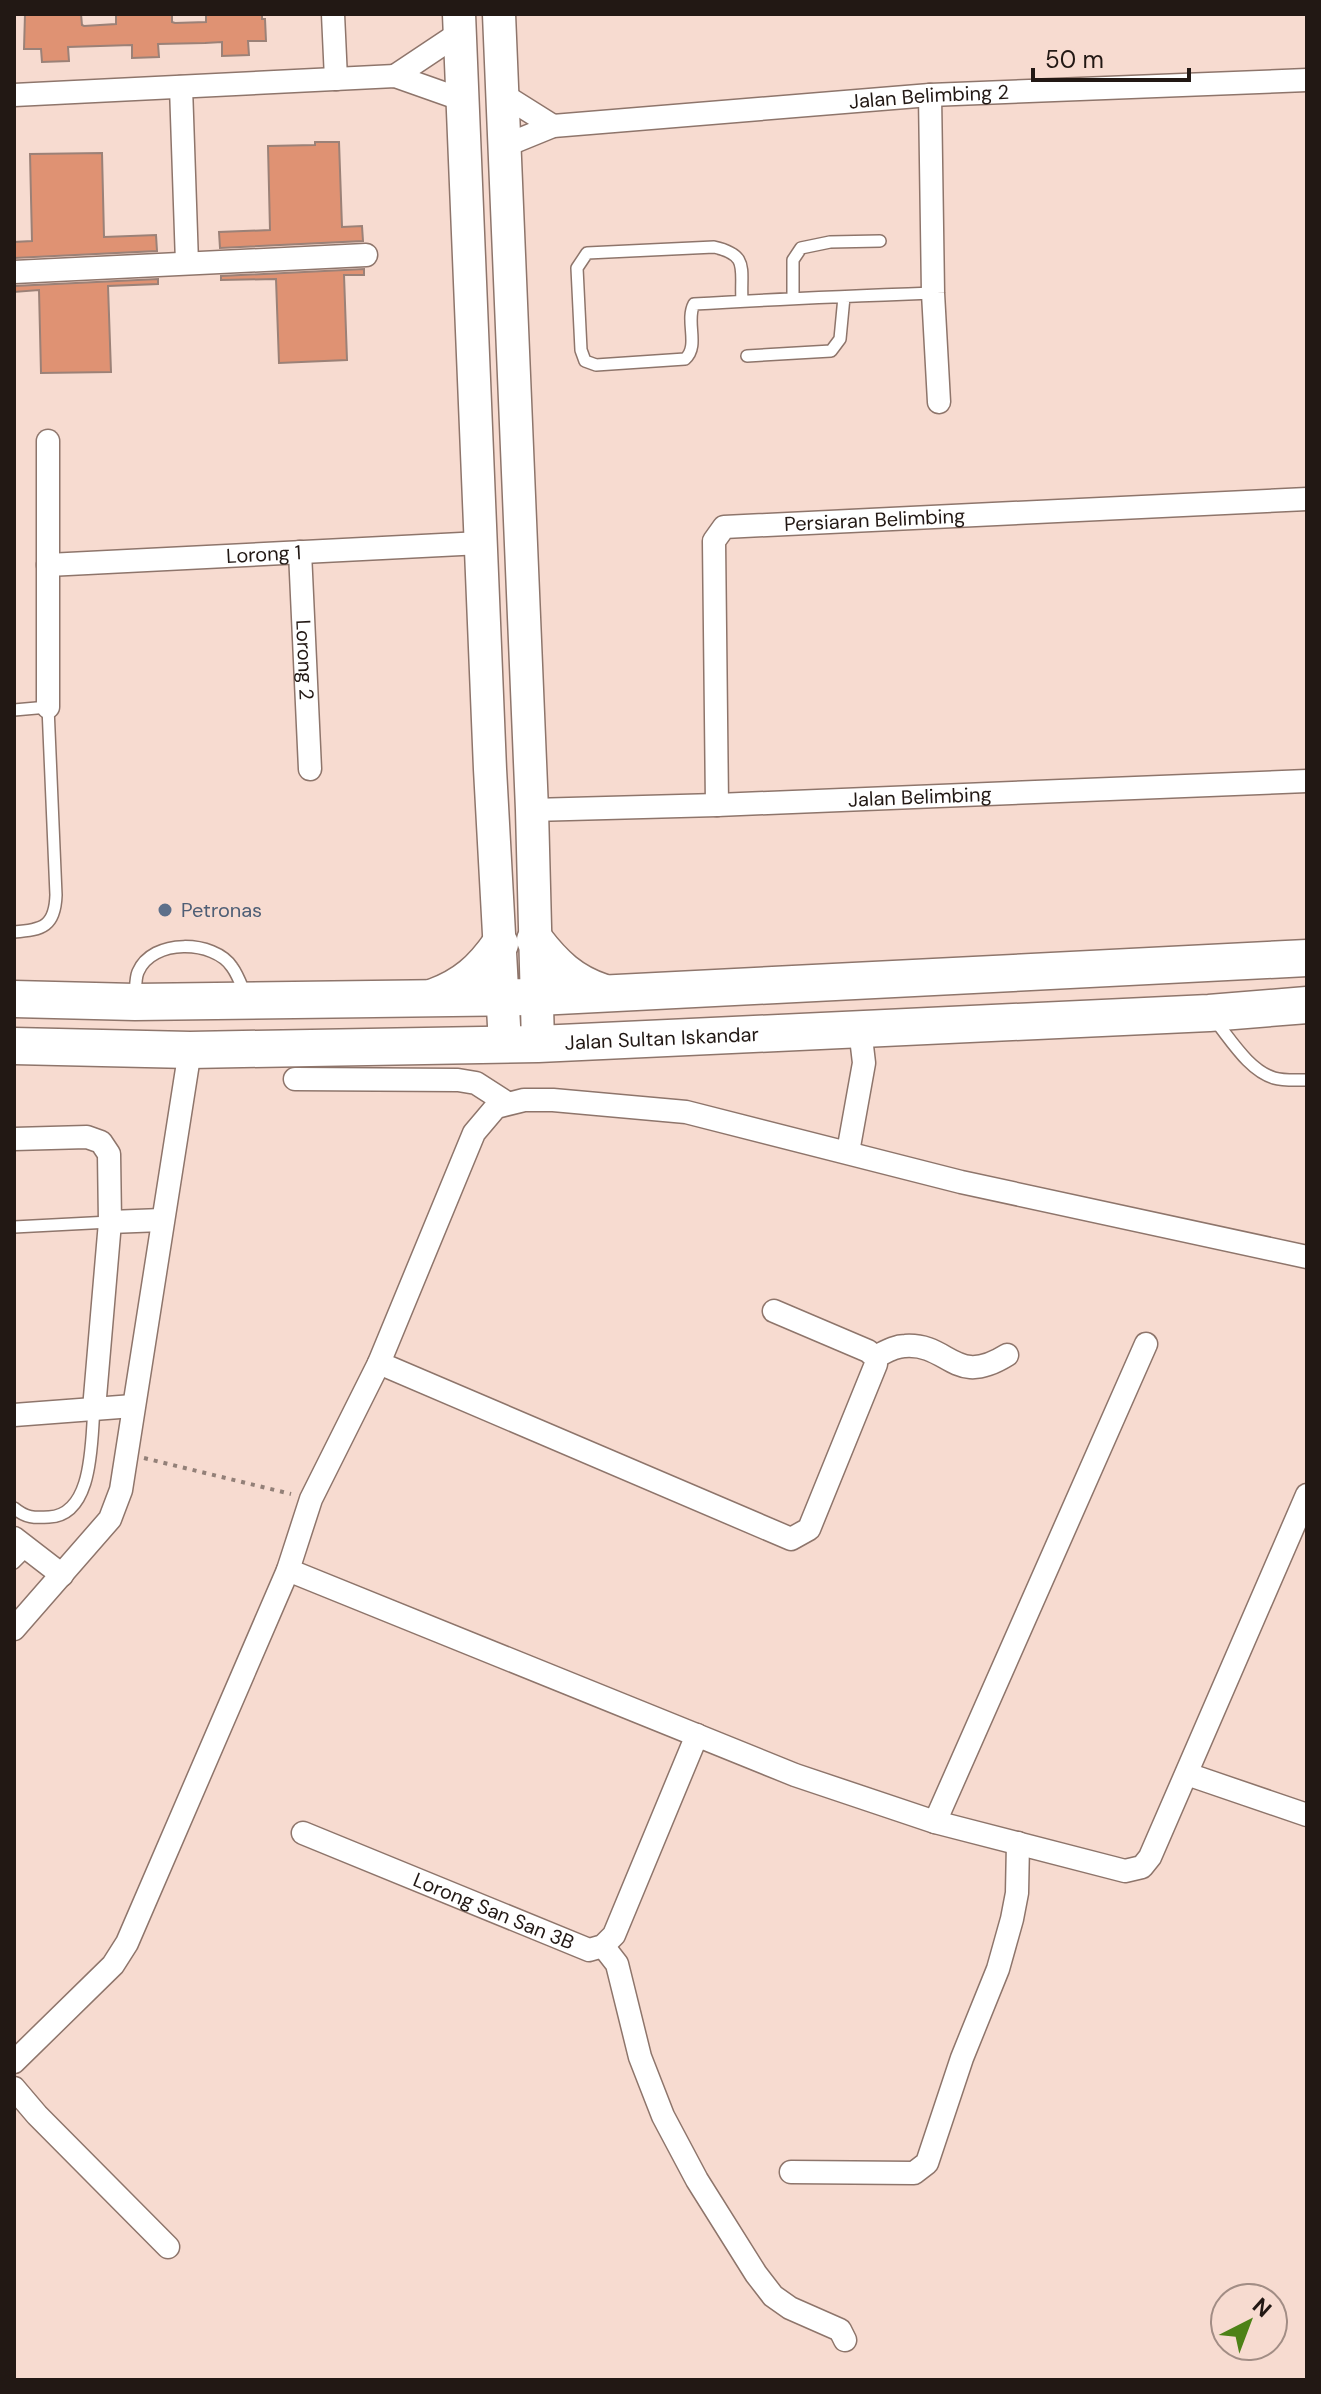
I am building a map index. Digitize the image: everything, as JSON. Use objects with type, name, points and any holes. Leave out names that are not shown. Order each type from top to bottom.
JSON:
[{"type":"main road","points":[[429,999],[451,991],[470,979],[517,942],[585,987],[606,993]]},
{"type":"main road","points":[[14,999],[135,1002],[521,997],[1307,958]]},
{"type":"main road","name":"Jalan Sultan Iskandar","points":[[14,1046],[190,1050],[521,1044],[1209,1013],[1307,1005]]},
{"type":"street","points":[[333,14],[336,79]]},
{"type":"street","points":[[499,14],[532,810],[517,942]]},
{"type":"street","points":[[395,76],[460,23]]},
{"type":"street","points":[[460,23],[481,543],[517,942],[521,1044]]},
{"type":"street","points":[[14,95],[395,76],[463,100]]},
{"type":"street","name":"Jalan Belimbing 2","points":[[504,146],[553,126],[930,95],[1307,80]]},
{"type":"street","points":[[181,87],[187,263]]},
{"type":"street","points":[[502,94],[553,126]]},
{"type":"street","points":[[930,95],[933,293],[939,402]]},
{"type":"street","points":[[14,272],[366,255]]},
{"type":"street","points":[[48,441],[48,707]]},
{"type":"street","name":"Persiaran Belimbing","points":[[717,805],[714,541],[724,527],[1307,499]]},
{"type":"street","name":"Lorong 1","points":[[48,565],[481,543]]},
{"type":"street","name":"Lorong 2","points":[[300,552],[310,769]]},
{"type":"street","name":"Jalan Belimbing","points":[[532,810],[1307,781]]},
{"type":"street","points":[[848,1152],[864,1063],[860,1029]]},
{"type":"street","points":[[14,1629],[110,1519],[121,1490],[190,1050]]},
{"type":"street","points":[[295,1079],[458,1080],[488,1088],[507,1103]]},
{"type":"street","points":[[18,2049],[113,1965],[127,1943],[288,1570],[311,1499],[379,1363],[474,1133],[496,1107],[507,1103],[553,1100],[686,1112],[961,1182],[1307,1257]]},
{"type":"street","points":[[14,1139],[87,1137],[101,1142],[109,1154],[110,1222],[94,1409]]},
{"type":"street","points":[[110,1222],[162,1220]]},
{"type":"street","points":[[379,1363],[791,1539],[809,1529],[876,1364],[875,1357],[868,1351],[774,1311]]},
{"type":"street","points":[[935,1822],[1146,1344]]},
{"type":"street","points":[[875,1357],[906,1345],[921,1347],[970,1368],[982,1368],[1007,1355]]},
{"type":"street","points":[[14,1415],[133,1406]]},
{"type":"street","points":[[288,1570],[795,1775],[935,1822],[1125,1871],[1142,1867],[1150,1857],[1307,1495]]},
{"type":"street","points":[[19,1550],[62,1575]]},
{"type":"street","name":"Lorong San San 3B","points":[[303,1833],[589,1950],[603,1946],[614,1935],[697,1735]]},
{"type":"street","points":[[1187,1774],[1307,1815]]},
{"type":"street","points":[[791,2172],[914,2173],[927,2163],[962,2058],[998,1969],[1017,1893],[1018,1843]]},
{"type":"street","points":[[603,1946],[617,1964],[640,2057],[663,2116],[697,2180],[773,2296],[790,2308],[840,2330],[845,2340]]},
{"type":"street","points":[[14,2088],[168,2247]]},
{"type":"lane","points":[[793,297],[793,260],[801,248],[830,242],[880,241]]},
{"type":"lane","points":[[742,301],[740,259],[733,251],[714,247],[587,253],[577,268],[581,350],[585,361],[596,365],[685,359],[692,347],[690,314],[694,304],[742,301],[793,297],[933,293]]},
{"type":"lane","points":[[747,356],[831,351],[840,339],[844,297]]},
{"type":"lane","points":[[14,710],[48,707],[55,909],[46,925],[31,931],[14,932]]},
{"type":"lane","points":[[135,1002],[138,971],[150,958],[165,950],[187,947],[202,948],[232,965],[248,1001]]},
{"type":"lane","points":[[1209,1013],[1264,1074],[1277,1079],[1307,1080]]},
{"type":"lane","points":[[14,1227],[110,1222]]},
{"type":"lane","points":[[14,1508],[32,1518],[57,1517],[70,1508],[82,1493],[88,1477],[94,1409]]},
{"type":"path","points":[[127,1453],[311,1499]]},
{"type":"building","points":[[25,14],[81,14],[84,26],[116,24],[116,14],[172,14],[172,22],[175,23],[206,22],[206,14],[262,14],[266,41],[248,41],[249,55],[222,56],[222,42],[158,44],[159,57],[132,58],[132,45],[68,47],[69,61],[42,62],[41,49],[24,49]]},
{"type":"building","points":[[315,142],[339,142],[342,227],[362,226],[363,241],[220,248],[219,232],[270,230],[268,146],[315,145]]},
{"type":"building","points":[[102,153],[104,237],[156,235],[157,251],[14,258],[14,242],[32,241],[30,154]]},
{"type":"building","points":[[364,269],[364,275],[344,275],[347,360],[279,363],[276,279],[221,280],[221,276]]},
{"type":"building","points":[[158,279],[158,284],[108,286],[111,372],[41,373],[39,290],[14,292],[14,286]]},
{"type":"place","name":"Petronas","points":[[165,910]]}]
